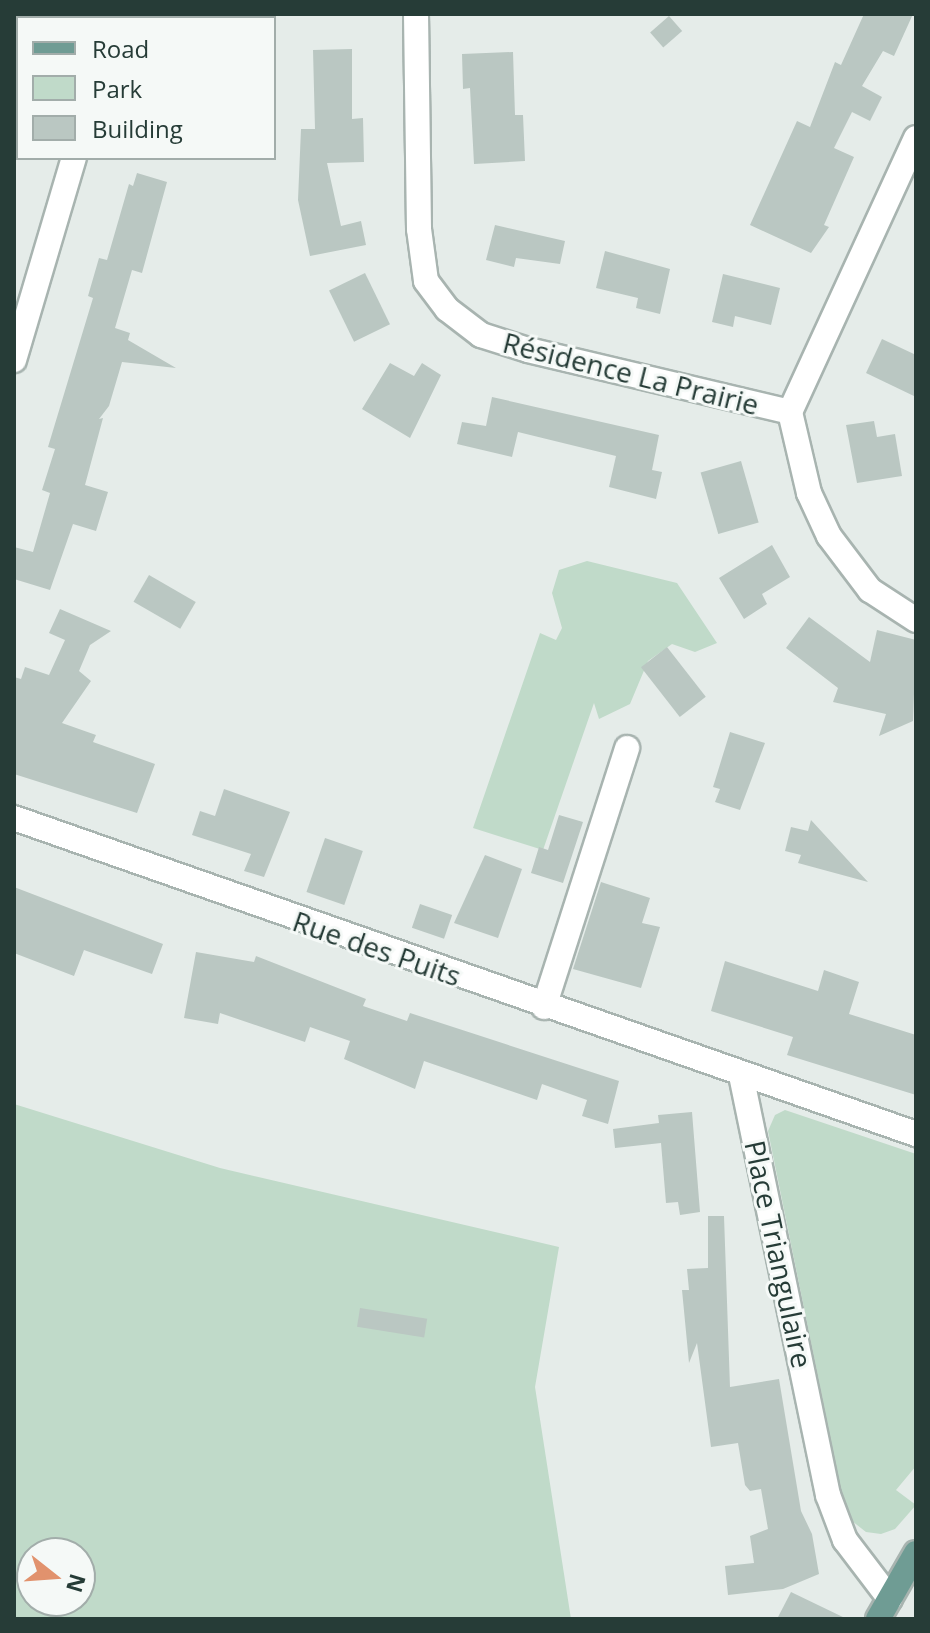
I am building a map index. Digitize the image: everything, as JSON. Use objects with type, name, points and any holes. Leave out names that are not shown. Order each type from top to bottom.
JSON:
[{"type":"main road","points":[[884,1609],[916,1553]]},
{"type":"street","name":"Résidence La Prairie","points":[[416,14],[419,229],[426,281],[447,309],[481,335],[528,350],[790,412]]},
{"type":"street","name":"Résidence La Prairie","points":[[916,138],[790,412],[809,493],[829,536],[870,590],[916,620]]},
{"type":"street","points":[[14,360],[73,160]]},
{"type":"street","points":[[544,1007],[627,748]]},
{"type":"street","name":"Rue des Puits","points":[[14,818],[741,1075]]},
{"type":"street","points":[[741,1075],[916,1134]]},
{"type":"street","name":"Place Triangulaire","points":[[741,1075],[828,1495],[845,1540],[884,1609]]},
{"type":"green space","points":[[14,14],[105,14],[16,16],[16,82]]},
{"type":"green space","points":[[587,561],[677,583],[717,643],[695,652],[672,644],[648,661],[630,704],[599,719],[594,703],[543,850],[473,828],[540,633],[556,640],[562,628],[552,593],[559,570]]},
{"type":"green space","points":[[14,1104],[220,1168],[559,1247],[535,1387],[571,1619],[14,1619]]},
{"type":"green space","points":[[785,1110],[916,1154],[916,1466],[896,1490],[916,1505],[895,1529],[881,1534],[866,1532],[852,1521],[842,1495],[768,1131],[775,1115]]},
{"type":"building","points":[[864,14],[913,14],[894,56],[883,51],[862,86],[882,97],[870,121],[852,112],[834,148],[854,157],[824,225],[829,227],[811,253],[750,225],[797,121],[810,127],[835,62],[841,65]]},
{"type":"building","points":[[669,16],[682,31],[663,47],[650,32]]},
{"type":"building","points":[[352,49],[352,119],[363,118],[364,162],[327,163],[341,226],[361,221],[366,245],[310,256],[298,200],[301,129],[315,129],[313,50]]},
{"type":"building","points":[[513,52],[515,115],[523,115],[525,161],[474,164],[470,88],[463,89],[462,54]]},
{"type":"building","points":[[137,173],[167,182],[142,273],[132,270],[115,328],[130,333],[128,340],[176,368],[122,362],[109,406],[99,419],[103,418],[85,485],[108,492],[96,531],[73,524],[50,590],[14,579],[14,547],[33,552],[50,493],[42,490],[55,449],[48,447],[93,298],[88,296],[99,258],[107,260],[129,184],[133,186]]},
{"type":"building","points":[[495,225],[565,241],[560,264],[516,258],[514,267],[486,260]]},
{"type":"building","points":[[605,251],[670,269],[660,314],[636,308],[638,298],[596,288]]},
{"type":"building","points":[[365,273],[390,324],[354,342],[329,291]]},
{"type":"building","points":[[723,274],[780,288],[771,325],[735,316],[733,327],[712,322]]},
{"type":"building","points":[[882,339],[916,355],[916,397],[866,373]]},
{"type":"building","points":[[390,363],[414,376],[422,363],[441,375],[410,438],[362,409]]},
{"type":"building","points":[[492,397],[659,435],[652,470],[662,472],[656,499],[609,487],[616,456],[518,432],[512,457],[457,444],[462,422],[486,426]]},
{"type":"building","points":[[874,421],[877,437],[895,434],[902,476],[857,483],[846,425]]},
{"type":"building","points":[[741,461],[759,523],[718,534],[701,473]]},
{"type":"building","points":[[772,545],[790,577],[762,594],[767,604],[744,619],[719,578]]},
{"type":"building","points":[[149,575],[196,602],[180,629],[134,602]]},
{"type":"building","points":[[60,609],[111,631],[90,645],[79,671],[91,681],[62,723],[96,735],[93,742],[155,764],[137,813],[14,774],[14,677],[21,679],[25,667],[49,675],[65,640],[49,633]]},
{"type":"building","points":[[809,617],[870,662],[877,630],[916,640],[913,721],[879,736],[886,714],[833,702],[838,688],[786,648]]},
{"type":"building","points":[[667,647],[706,697],[680,717],[641,667]]},
{"type":"building","points":[[730,732],[765,743],[740,810],[715,802],[720,789],[713,787]]},
{"type":"building","points":[[224,789],[290,812],[264,877],[244,871],[251,854],[192,835],[200,811],[215,816]]},
{"type":"building","points":[[559,815],[583,822],[563,883],[531,873],[539,847],[548,850]]},
{"type":"building","points":[[811,820],[868,882],[798,863],[801,855],[785,851],[791,827],[808,831]]},
{"type":"building","points":[[325,838],[363,851],[344,905],[306,892]]},
{"type":"building","points":[[485,855],[522,869],[498,938],[454,923]]},
{"type":"building","points":[[601,882],[650,898],[642,923],[660,927],[641,988],[573,969]]},
{"type":"building","points":[[14,887],[163,944],[152,974],[84,950],[74,976],[14,953]]},
{"type":"building","points":[[420,904],[452,915],[444,939],[412,928]]},
{"type":"building","points":[[196,952],[254,962],[256,956],[366,999],[363,1006],[407,1021],[410,1013],[619,1081],[608,1124],[582,1116],[587,1100],[542,1084],[537,1100],[424,1061],[415,1089],[344,1059],[350,1041],[310,1027],[305,1042],[220,1013],[218,1024],[184,1018]]},
{"type":"building","points":[[725,961],[818,991],[824,970],[859,982],[849,1014],[916,1035],[916,1095],[787,1055],[793,1037],[711,1011]]},
{"type":"building","points":[[692,1112],[700,1212],[680,1215],[678,1202],[666,1203],[661,1143],[615,1148],[613,1129],[659,1123],[658,1115]]},
{"type":"building","points":[[708,1216],[724,1216],[730,1387],[779,1379],[801,1511],[812,1534],[819,1574],[783,1589],[728,1595],[725,1566],[754,1563],[750,1536],[768,1529],[761,1489],[750,1491],[745,1485],[738,1443],[711,1447],[697,1343],[689,1363],[682,1290],[689,1290],[687,1269],[708,1268]]},
{"type":"building","points":[[360,1308],[427,1319],[424,1337],[357,1327]]},
{"type":"building","points":[[791,1592],[847,1619],[777,1619]]}]
